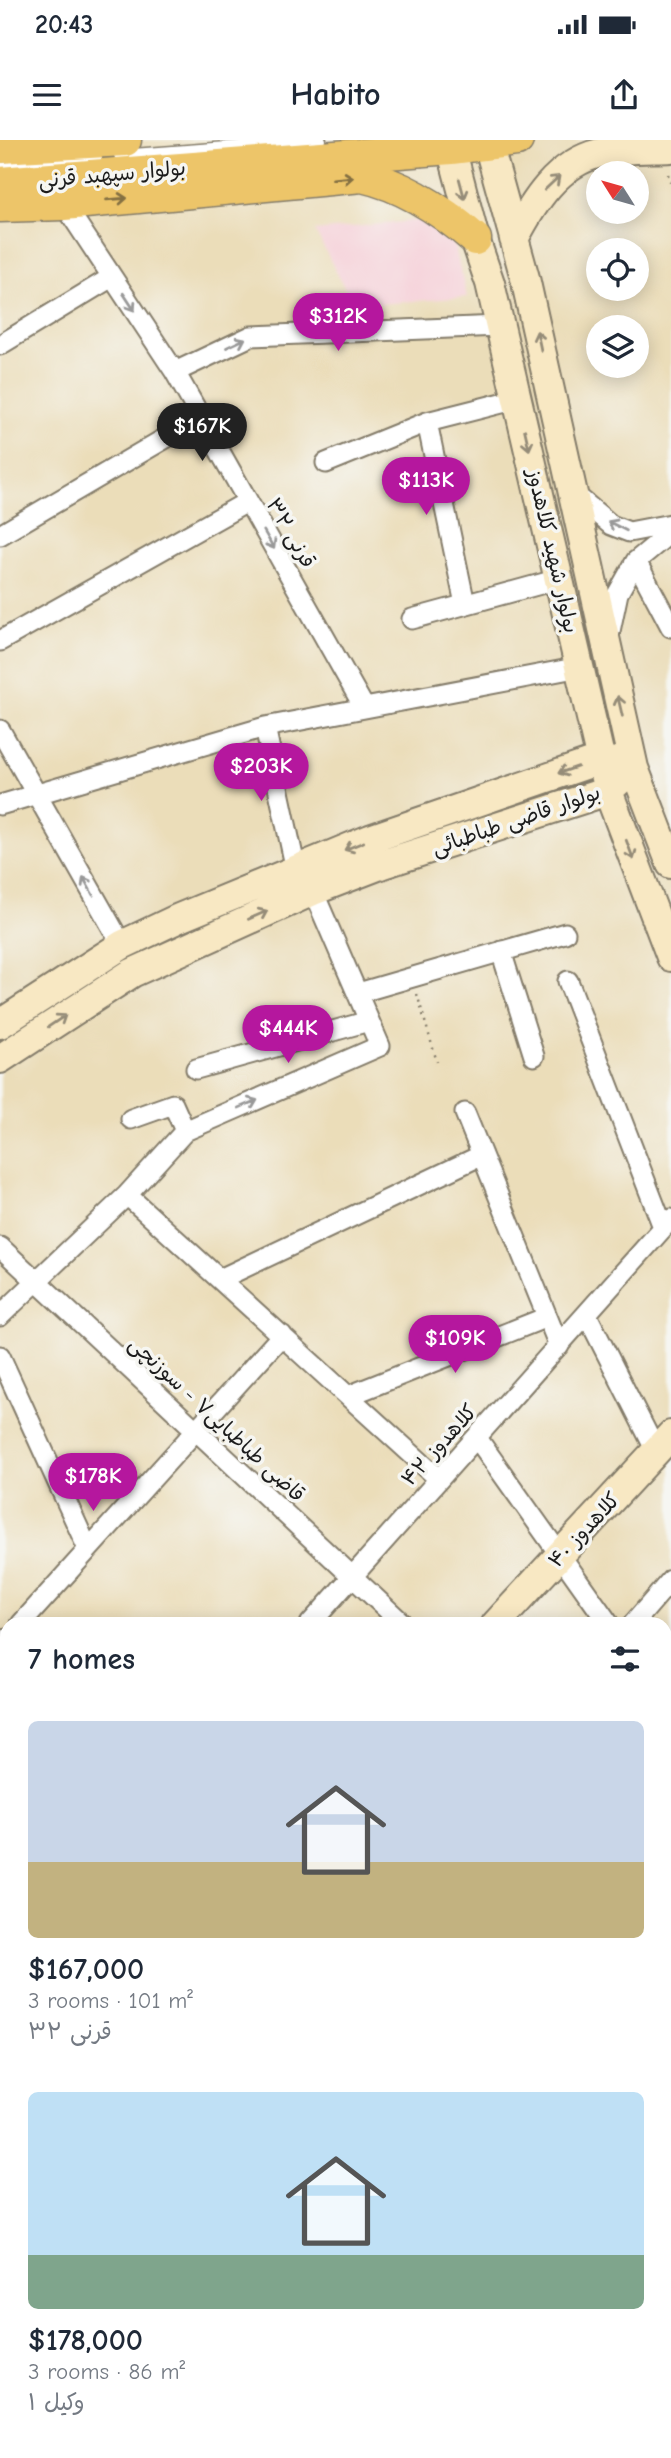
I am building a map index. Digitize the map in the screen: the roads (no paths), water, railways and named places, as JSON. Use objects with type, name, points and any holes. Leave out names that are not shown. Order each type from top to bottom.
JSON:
[{"type":"main road","name":"بولوار سپهبد قرنی","points":[[0,147],[125,140]]},
{"type":"main road","name":"بولوار سپهبد قرنی","points":[[0,183],[478,142]]},
{"type":"main road","name":"بولوار شهید کلاهدوز","points":[[478,142],[475,239],[490,283],[518,399],[608,791],[671,957]]},
{"type":"main road","name":"بولوار شهید کلاهدوز","points":[[478,142],[514,239],[525,278],[634,768],[664,824],[671,864]]},
{"type":"main road","points":[[514,239],[530,208],[547,186],[575,163],[600,153],[670,161]]},
{"type":"main road","points":[[0,206],[64,204],[362,176],[379,180],[451,218],[475,239]]},
{"type":"main road","points":[[490,283],[525,278]]},
{"type":"main road","name":"بولوار قاضی طباطبائی","points":[[0,1059],[132,974],[304,880],[370,839],[602,759],[634,768]]},
{"type":"main road","name":"بولوار قاضی طباطبائی","points":[[0,1024],[121,945],[179,918],[304,880],[383,864],[608,791],[634,768]]},
{"type":"main road","name":"کلاهدوز ۴۰","points":[[502,1617],[664,1443]]},
{"type":"street","name":"قرنی ۳۲","points":[[64,204],[175,372],[364,708]]},
{"type":"street","points":[[0,345],[112,277]]},
{"type":"street","points":[[175,372],[251,336],[500,326]]},
{"type":"street","points":[[326,463],[427,422],[518,399]]},
{"type":"street","points":[[0,535],[200,418]]},
{"type":"street","points":[[427,422],[465,604]]},
{"type":"street","points":[[572,492],[611,525],[629,532],[671,524]]},
{"type":"street","points":[[0,641],[247,502]]},
{"type":"street","points":[[606,647],[618,593],[636,561],[671,532]]},
{"type":"street","points":[[636,561],[671,627]]},
{"type":"street","points":[[412,619],[559,579]]},
{"type":"street","points":[[0,805],[265,727],[580,667]]},
{"type":"street","points":[[0,1316],[127,1195],[185,1131],[380,1046],[304,880],[265,727]]},
{"type":"street","points":[[0,730],[121,945]]},
{"type":"street","points":[[358,993],[565,933]]},
{"type":"street","points":[[501,951],[534,1055]]},
{"type":"street","points":[[568,981],[667,1223]]},
{"type":"street","points":[[196,1069],[369,1021]]},
{"type":"street","points":[[131,1119],[173,1104],[185,1131]]},
{"type":"street","points":[[465,1114],[559,1346]]},
{"type":"street","points":[[220,1279],[482,1155]]},
{"type":"street","points":[[127,1195],[439,1479]]},
{"type":"street","name":"کلاهدوز ۴۲","points":[[316,1617],[667,1223]]},
{"type":"street","name":"قاضی طباطبایی۷ - سوزنچی","points":[[0,1247],[396,1617]]},
{"type":"street","points":[[587,1315],[664,1443]]},
{"type":"street","points":[[348,1396],[547,1317]]},
{"type":"street","points":[[26,1617],[282,1335]]},
{"type":"street","points":[[0,1356],[88,1549]]},
{"type":"street","points":[[477,1438],[604,1617]]},
{"type":"street","points":[[639,1617],[671,1580]]},
{"type":"lane","points":[[0,168],[112,155],[321,140]]}]
